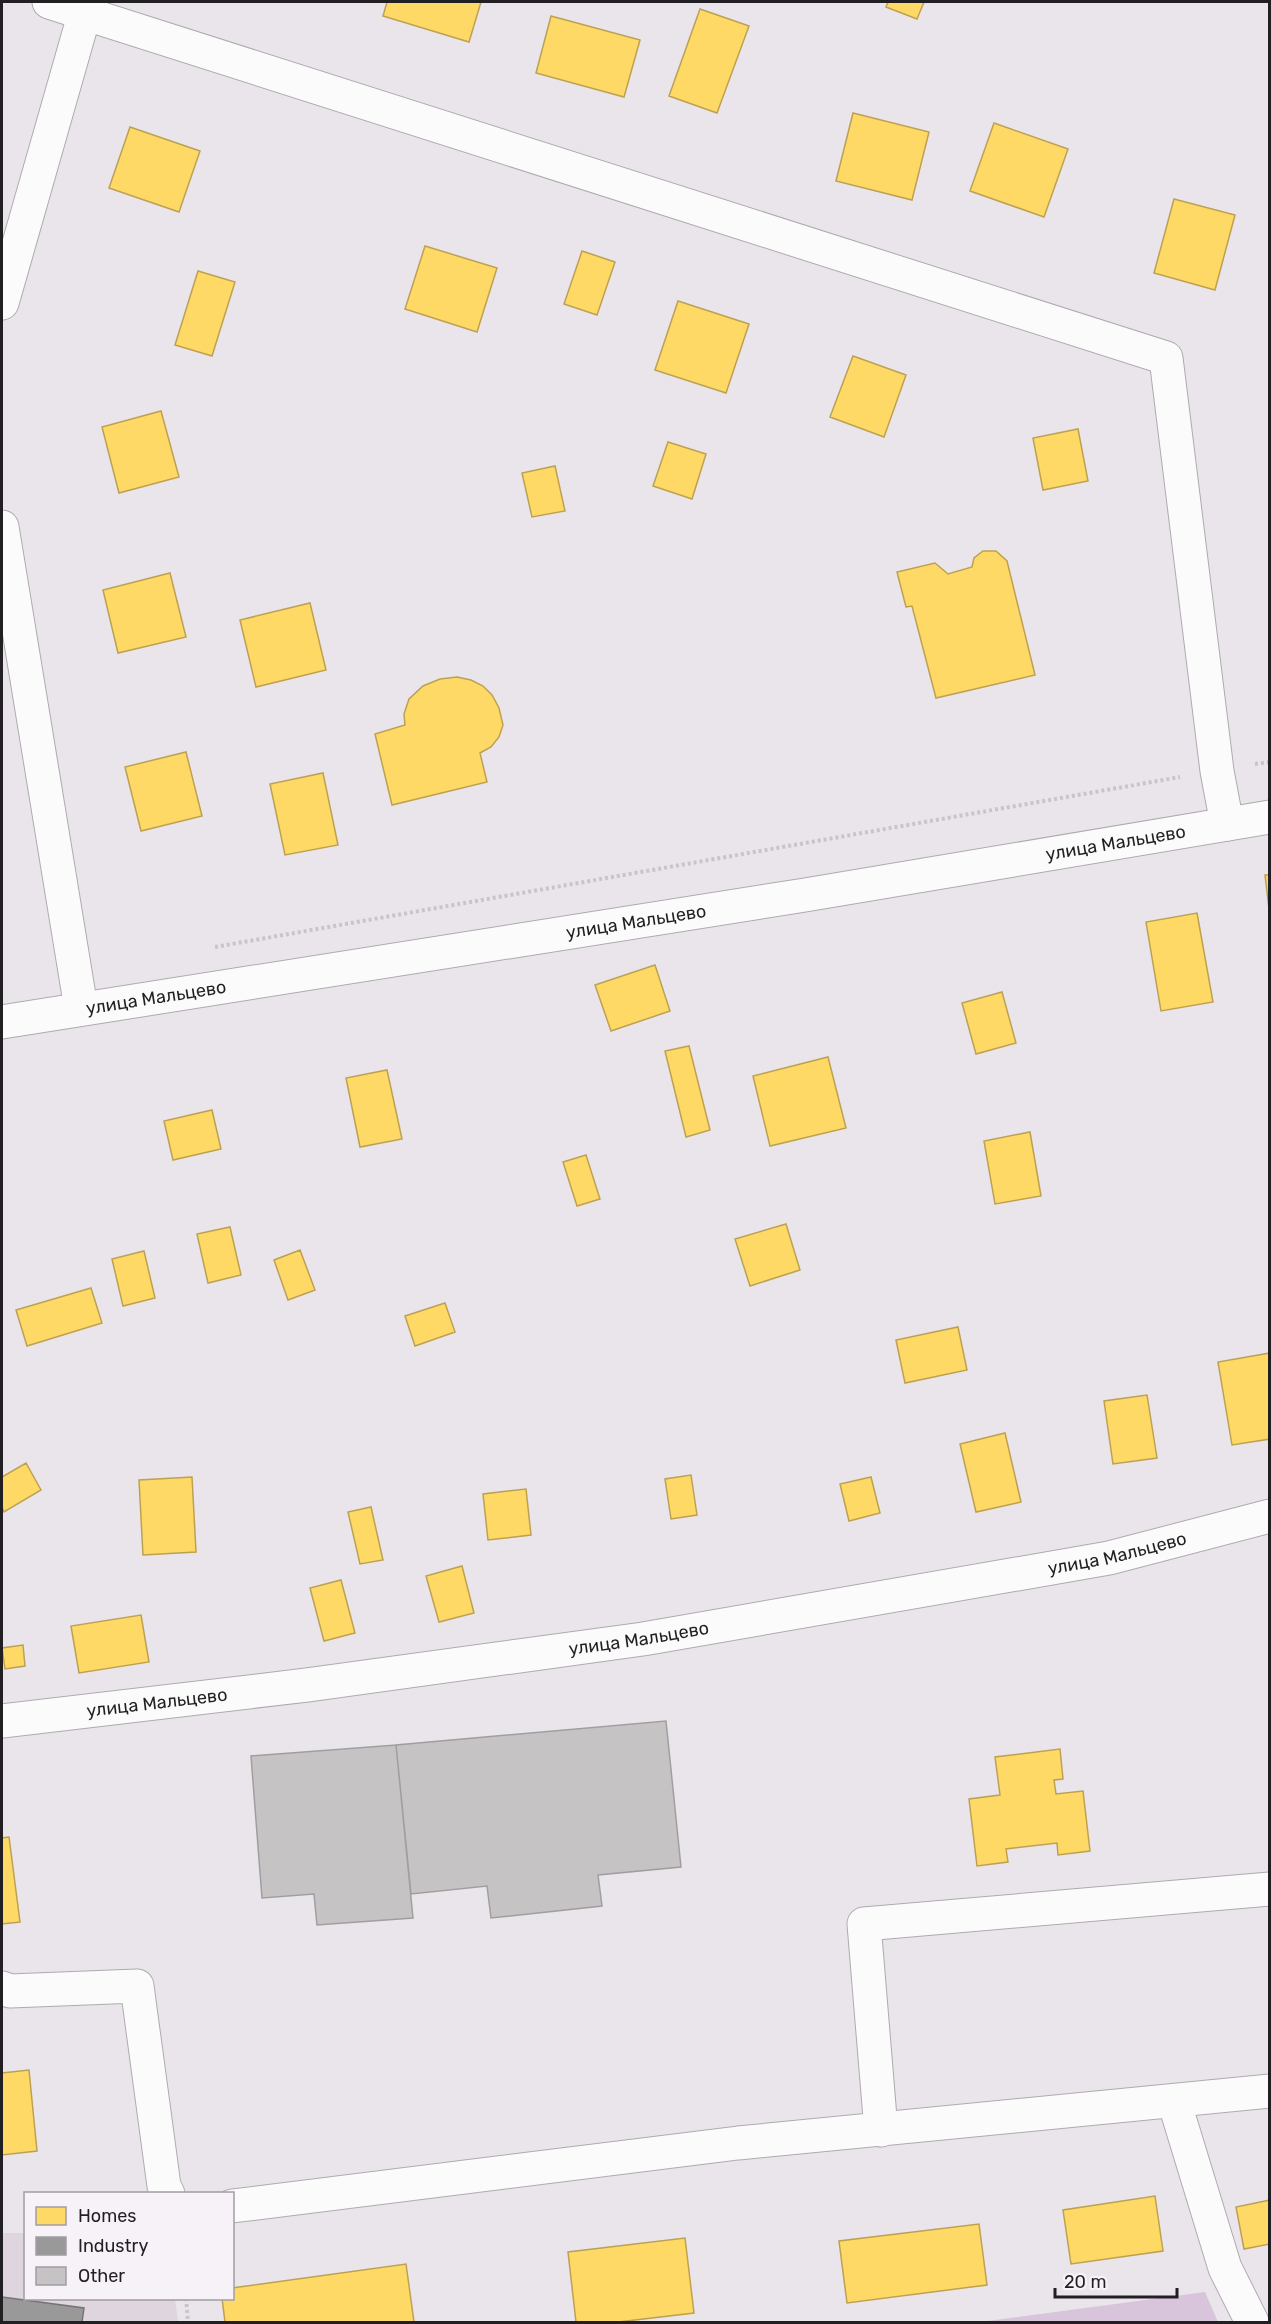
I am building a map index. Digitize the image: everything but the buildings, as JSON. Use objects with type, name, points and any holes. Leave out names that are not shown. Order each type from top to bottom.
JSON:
[{"type":"street","points":[[49,2],[1166,358],[1216,771],[1227,824]]},
{"type":"street","points":[[2,303],[85,12]]},
{"type":"street","points":[[2,527],[81,1008]]},
{"type":"street","name":"улица Мальцево","points":[[2,1022],[805,895],[1269,817]]},
{"type":"street","name":"улица Мальцево","points":[[2,1721],[307,1685],[644,1639],[1109,1558],[1269,1516]]},
{"type":"street","points":[[881,2130],[864,1924],[1269,1889]]},
{"type":"street","points":[[2,1989],[10,1991],[137,1986],[164,2187],[167,2192]]},
{"type":"street","points":[[234,2206],[738,2143],[1269,2091]]},
{"type":"street","points":[[1174,2101],[1225,2268],[1252,2322]]},
{"type":"path","points":[[205,949],[1269,762]]},
{"type":"path","points":[[186,2300],[188,2322]]},
{"type":"shaded area","points":[[2,2233],[24,2233],[24,2300],[175,2300],[178,2322],[2,2322]]},
{"type":"shaded area","points":[[1205,2292],[1218,2322],[980,2322]]}]
